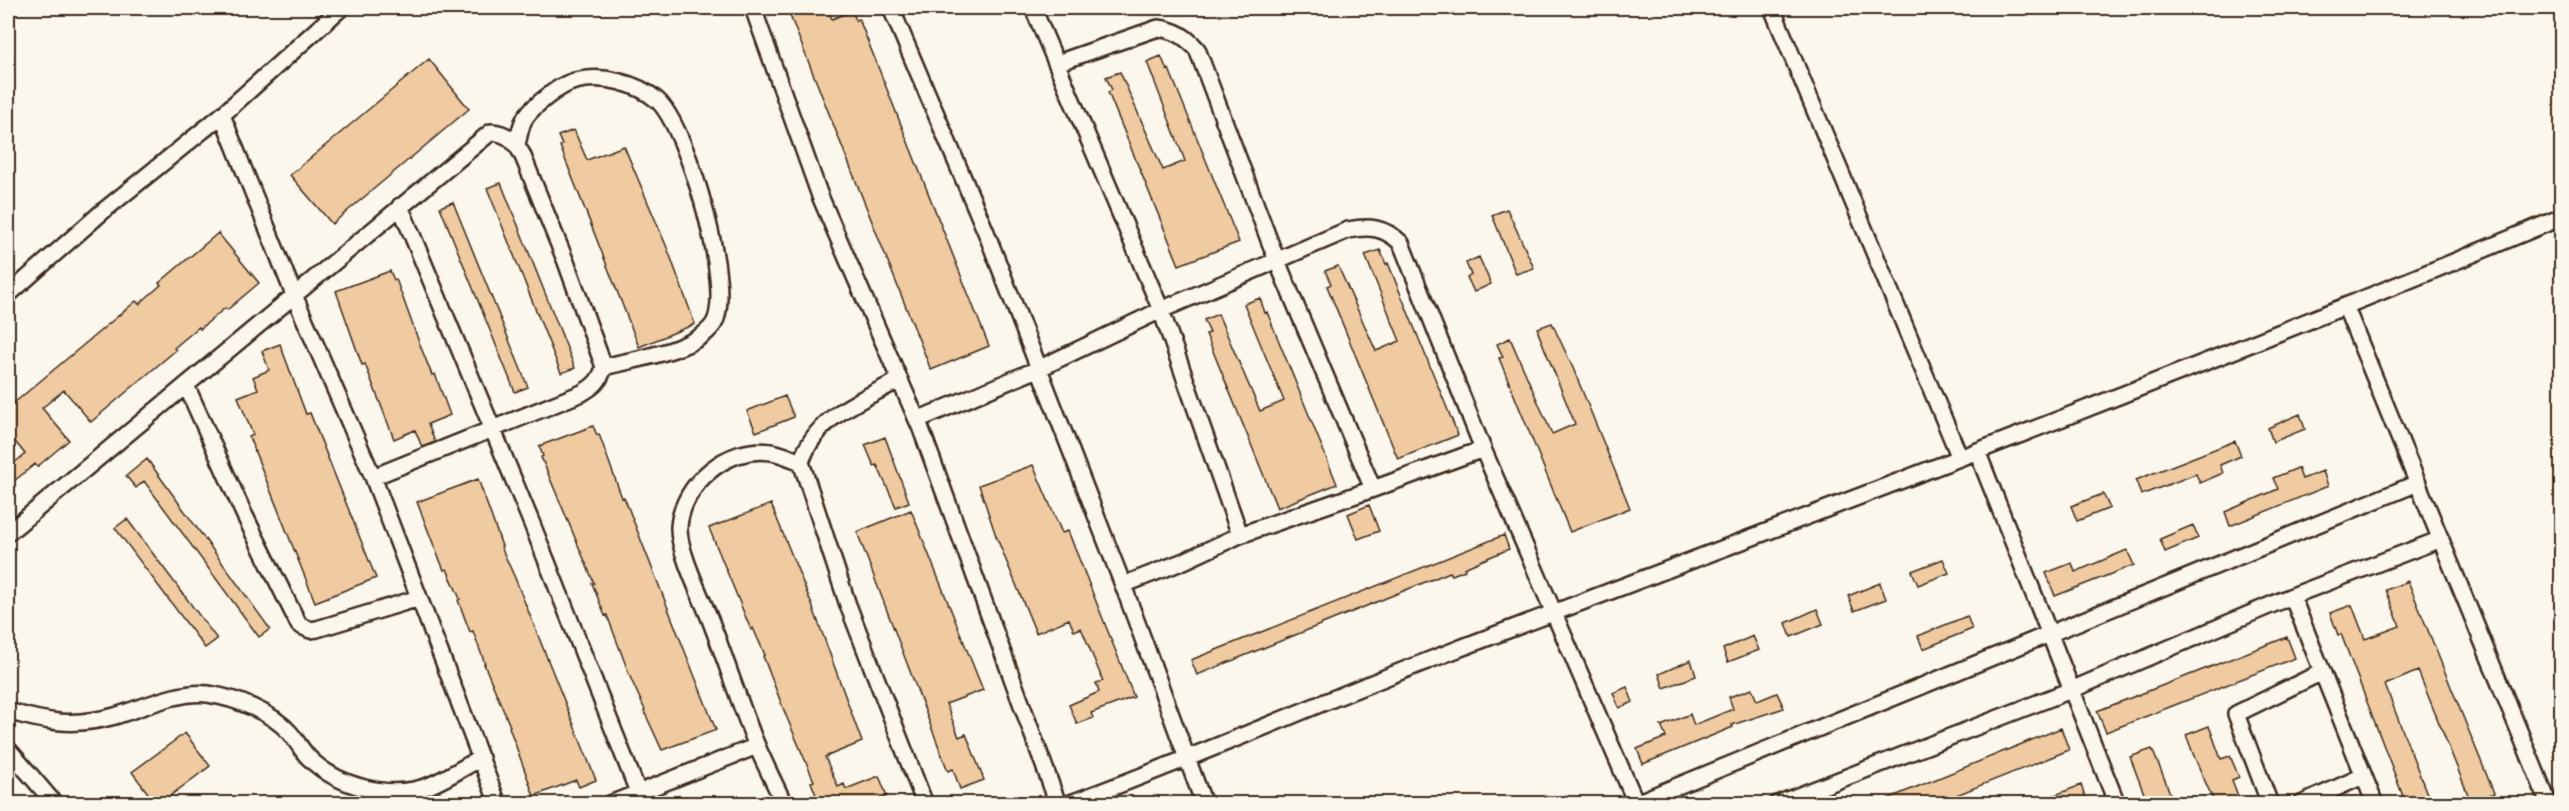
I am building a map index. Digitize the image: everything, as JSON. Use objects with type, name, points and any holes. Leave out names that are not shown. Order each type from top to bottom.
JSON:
[{"type":"street","points":[[8,295],[102,212],[222,115],[341,8]]},
{"type":"street","points":[[753,8],[820,196],[917,420],[1058,804]]},
{"type":"street","points":[[891,8],[986,232],[1123,585],[1204,804]]},
{"type":"street","points":[[1033,8],[1161,310],[1240,534]]},
{"type":"street","points":[[1772,8],[1960,458]]},
{"type":"street","points":[[1057,63],[1158,28],[1173,30],[1197,49],[1276,261],[1373,489]]},
{"type":"street","points":[[517,144],[522,123],[531,110],[558,88],[576,81],[608,80],[626,83],[658,101],[674,122],[694,174],[709,225],[716,274],[718,309],[716,318],[701,337],[654,354],[604,367]]},
{"type":"street","points":[[222,115],[294,295],[373,477],[498,804]]},
{"type":"street","points":[[8,533],[491,132],[502,132],[517,144],[566,262],[604,367],[601,377],[588,390],[373,477]]},
{"type":"street","points":[[400,207],[532,524],[638,792]]},
{"type":"street","points":[[1068,804],[1186,759],[1374,681],[2346,308],[2562,217]]},
{"type":"street","points":[[917,420],[1038,369],[1161,310],[1348,230],[1377,227],[1390,233],[1401,243],[1483,448],[1636,804],[2418,483]]},
{"type":"street","points":[[2346,308],[2549,804]]},
{"type":"street","points":[[899,380],[839,412],[822,425],[806,448],[801,462],[848,605],[925,804]]},
{"type":"street","points":[[186,385],[244,514],[299,625],[310,630],[317,629],[419,598]]},
{"type":"street","points":[[1123,585],[1184,561],[1240,534],[1373,489],[1483,448]]},
{"type":"street","points":[[1977,451],[2117,804]]},
{"type":"street","points":[[784,804],[757,746],[725,656],[682,549],[679,528],[683,510],[695,488],[715,464],[730,457],[754,452],[772,452],[801,462]]},
{"type":"street","points":[[1777,804],[2071,690],[2292,597],[2441,539]]},
{"type":"street","points":[[2292,597],[2375,804]]},
{"type":"street","points":[[2270,804],[2236,714],[2322,672]]},
{"type":"street","points":[[8,711],[58,724],[83,722],[113,716],[177,697],[207,694],[238,703],[272,717],[289,731],[309,758],[328,774],[353,786],[376,789],[397,791],[428,786],[481,758]]},
{"type":"street","points":[[610,804],[757,746]]},
{"type":"street","points":[[8,749],[56,804]]},
{"type":"street","points":[[2301,804],[2363,776]]},
{"type":"building","points":[[787,8],[807,8],[810,13],[827,8],[832,19],[852,11],[856,20],[859,19],[989,346],[931,370]]},
{"type":"building","points":[[1161,56],[1167,70],[1169,69],[1239,242],[1179,265],[1108,92],[1112,90],[1106,77],[1120,72],[1163,170],[1185,161],[1147,62]]},
{"type":"building","points":[[429,59],[469,109],[332,224],[290,175]]},
{"type":"building","points":[[574,130],[587,160],[624,146],[668,250],[695,324],[639,347],[560,146],[562,145],[558,136]]},
{"type":"building","points":[[501,183],[575,368],[561,373],[487,188]]},
{"type":"building","points":[[453,202],[528,387],[515,392],[440,207]]},
{"type":"building","points":[[1507,209],[1534,268],[1516,274],[1492,215]]},
{"type":"building","points":[[218,233],[259,283],[227,310],[225,308],[200,329],[199,327],[174,348],[176,350],[91,422],[64,390],[42,408],[69,440],[37,467],[35,464],[8,486],[8,468],[25,454],[8,433],[8,408],[136,301],[139,304],[161,285],[159,283]]},
{"type":"building","points":[[1380,250],[1386,264],[1388,263],[1458,435],[1398,459],[1327,286],[1331,284],[1325,271],[1338,266],[1376,351],[1400,341],[1365,255]]},
{"type":"building","points":[[1479,257],[1491,284],[1474,292],[1467,277],[1471,275],[1466,263]]},
{"type":"building","points":[[390,271],[394,280],[396,279],[420,345],[432,375],[435,374],[450,415],[428,424],[435,442],[422,447],[415,430],[394,439],[365,364],[362,365],[336,291]]},
{"type":"building","points":[[1260,298],[1337,484],[1277,508],[1206,334],[1210,333],[1204,320],[1218,314],[1260,411],[1284,401],[1244,304]]},
{"type":"building","points":[[1552,323],[1573,368],[1630,508],[1570,532],[1499,358],[1503,357],[1497,344],[1510,338],[1552,434],[1575,424],[1538,332],[1538,328]]},
{"type":"building","points":[[280,344],[306,414],[310,413],[376,578],[315,602],[249,437],[253,435],[238,397],[258,389],[253,377],[269,370],[262,351]]},
{"type":"building","points":[[785,396],[794,417],[756,432],[747,411]]},
{"type":"building","points":[[2300,414],[2305,429],[2273,442],[2268,428]]},
{"type":"building","points":[[593,426],[597,435],[599,434],[622,498],[624,497],[716,730],[662,750],[541,457],[543,456],[539,446]]},
{"type":"building","points":[[885,437],[909,502],[896,507],[865,445]]},
{"type":"building","points":[[2235,441],[2241,456],[2220,465],[2223,473],[2200,483],[2196,474],[2141,495],[2136,480]]},
{"type":"building","points":[[147,459],[270,629],[259,637],[144,481],[136,488],[126,476]]},
{"type":"building","points":[[1033,465],[1062,533],[1068,531],[1134,697],[1091,713],[1093,718],[1077,724],[1069,705],[1099,692],[1096,683],[1103,681],[1081,628],[1074,631],[1069,619],[1036,633],[996,536],[979,485]]},
{"type":"building","points":[[2298,468],[2302,479],[2323,471],[2328,486],[2230,526],[2225,512],[2278,489],[2273,478]]},
{"type":"building","points":[[478,479],[501,547],[596,780],[579,787],[576,780],[534,796],[473,631],[470,632],[458,600],[460,599],[447,569],[444,570],[417,502]]},
{"type":"building","points":[[2103,494],[2110,508],[2077,521],[2071,506]]},
{"type":"building","points":[[771,504],[812,605],[862,742],[825,757],[838,787],[844,784],[846,789],[879,776],[887,796],[869,804],[812,804],[818,800],[811,782],[814,781],[787,718],[763,656],[765,655],[753,628],[751,630],[709,528]]},
{"type":"building","points":[[1369,505],[1379,531],[1358,539],[1348,514]]},
{"type":"building","points":[[911,510],[983,690],[946,704],[959,737],[966,734],[984,780],[960,789],[953,769],[948,771],[857,532]]},
{"type":"building","points":[[127,519],[217,639],[205,648],[115,528]]},
{"type":"building","points":[[2193,525],[2198,538],[2165,552],[2160,539]]},
{"type":"building","points":[[1504,535],[1509,549],[1464,568],[1465,570],[1452,575],[1450,572],[1197,675],[1191,660]]},
{"type":"building","points":[[2127,550],[2134,565],[2055,596],[2046,573],[2072,563],[2075,572]]},
{"type":"building","points":[[1943,559],[1949,573],[1918,585],[1912,571]]},
{"type":"building","points":[[2408,581],[2494,793],[2471,802],[2418,671],[2385,685],[2431,804],[2406,804],[2341,634],[2338,635],[2330,613],[2352,605],[2365,639],[2400,626],[2386,590]]},
{"type":"building","points":[[1880,583],[1886,599],[1854,611],[1848,596]]},
{"type":"building","points":[[1817,609],[1823,624],[1791,637],[1786,623]]},
{"type":"building","points":[[1967,616],[1972,629],[1923,649],[1918,636]]},
{"type":"building","points":[[1753,636],[1759,650],[1728,662],[1723,649]]},
{"type":"building","points":[[2287,637],[2295,658],[2106,732],[2097,711]]},
{"type":"building","points":[[1691,660],[1696,676],[1664,688],[1659,674]]},
{"type":"building","points":[[1627,687],[1633,702],[1619,708],[1613,693]]},
{"type":"building","points":[[1752,689],[1757,701],[1777,693],[1784,708],[1732,725],[1733,727],[1643,764],[1637,749],[1666,737],[1661,726],[1690,714],[1694,725],[1733,709],[1729,697]]},
{"type":"building","points":[[2209,726],[2221,759],[2230,756],[2239,777],[2232,780],[2241,804],[2215,804],[2194,756],[2186,735]]},
{"type":"building","points":[[2061,728],[2069,750],[1934,804],[1875,804]]},
{"type":"building","points":[[185,733],[210,766],[156,804],[132,772]]},
{"type":"building","points":[[2152,749],[2174,804],[2148,804],[2130,757]]},
{"type":"building","points":[[2081,785],[2088,804],[2037,804],[2037,802]]}]
